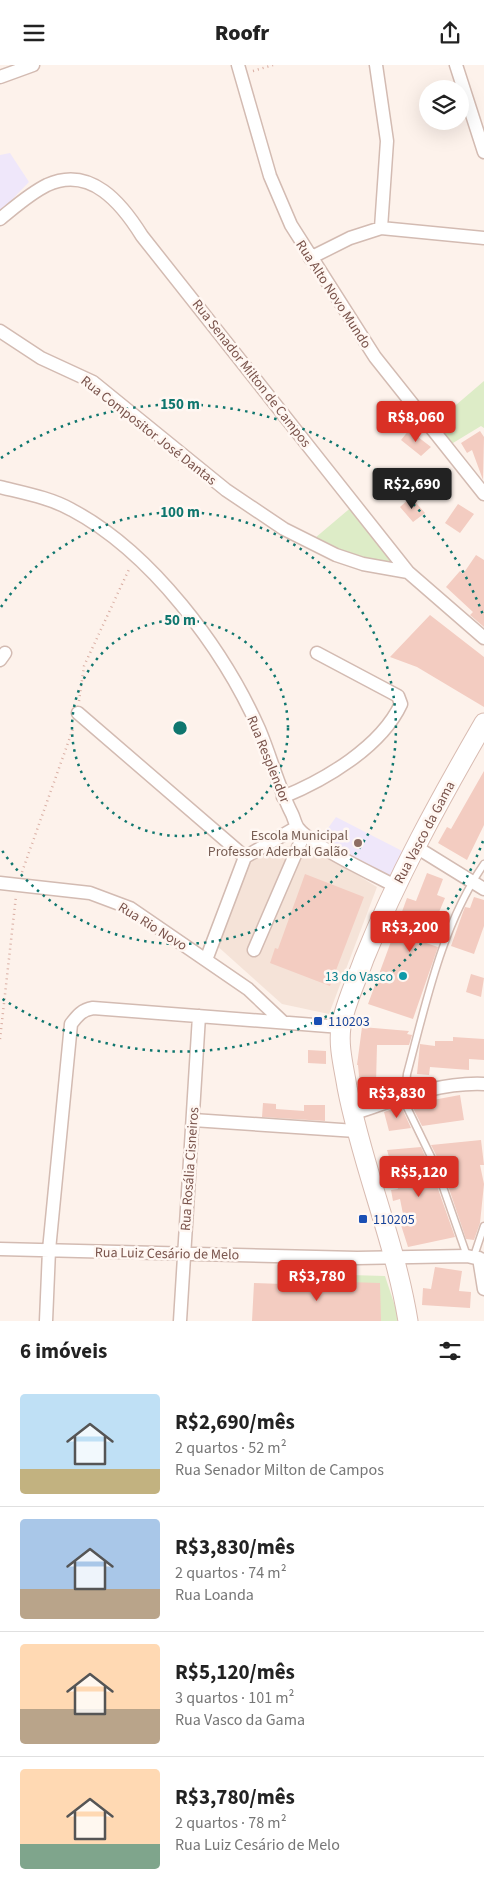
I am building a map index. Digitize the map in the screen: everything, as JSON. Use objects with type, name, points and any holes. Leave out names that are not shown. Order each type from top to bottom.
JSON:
[{"type":"main road","name":"Rua Vasco da Gama","points":[[408,1321],[394,1259],[354,1123],[343,1063],[341,1027],[358,976],[395,886],[445,790],[484,723]]},
{"type":"street","points":[[0,77],[33,65]]},
{"type":"street","points":[[376,65],[387,141],[381,229]]},
{"type":"street","points":[[456,65],[484,152]]},
{"type":"street","name":"Rua Alto Novo Mundo","points":[[240,70],[275,189],[291,225],[310,258],[375,357],[484,494]]},
{"type":"street","name":"Rua Senador Milton de Campos","points":[[0,219],[24,199],[58,181],[77,181],[110,195],[120,203],[142,236],[408,572],[484,638]]},
{"type":"street","points":[[310,258],[359,234],[381,229],[484,238]]},
{"type":"street","name":"Rua Compositor José Dantas","points":[[0,331],[41,357],[93,382],[226,490],[284,529],[362,564],[408,572]]},
{"type":"street","name":"Rua Resplendor","points":[[0,487],[71,509],[100,527],[136,555],[174,596],[234,681],[259,729],[283,797],[300,830]]},
{"type":"street","points":[[283,797],[329,775],[372,741],[399,709],[401,700],[398,696],[317,653]]},
{"type":"street","points":[[78,713],[245,857]]},
{"type":"street","points":[[206,959],[245,857],[300,830]]},
{"type":"street","points":[[300,830],[331,851],[395,886]]},
{"type":"street","points":[[254,950],[300,830]]},
{"type":"street","points":[[416,847],[484,889]]},
{"type":"street","name":"Rua Rio Novo","points":[[0,883],[66,889],[107,898],[130,908],[248,989],[283,1022]]},
{"type":"street","points":[[46,1321],[49,1250],[71,1024],[84,1009],[93,1007],[341,1027]]},
{"type":"street","name":"Rua Rosália Cisneiros","points":[[180,1321],[199,1016]]},
{"type":"street","points":[[193,1120],[354,1123],[404,1096],[433,1088],[484,1084]]},
{"type":"street","name":"Rua Luiz Cesário de Melo","points":[[0,1249],[394,1259],[476,1258]]},
{"type":"street","points":[[476,1258],[484,1289]]},
{"type":"lane","points":[[476,1258],[404,1096],[407,1074],[447,936],[471,882],[484,864]]},
{"type":"lane","points":[[476,1258],[484,1226]]},
{"type":"path","points":[[240,70],[273,65]]},
{"type":"path","points":[[0,1039],[17,885],[78,713],[84,666],[136,555]]},
{"type":"shaded area","points":[[10,153],[29,182],[0,212],[0,155]]},
{"type":"shaded area","name":"Escola Municipal Professor Aderbal Galão","points":[[336,817],[410,855],[394,882],[335,849],[321,838]]},
{"type":"shaded area","points":[[303,842],[377,887],[329,1014],[282,1004],[215,944],[251,857]]},
{"type":"green space","points":[[484,381],[484,428],[481,426],[448,446],[435,423]]},
{"type":"green space","points":[[354,505],[404,567],[363,564],[315,538]]},
{"type":"green space","points":[[278,1273],[385,1276],[398,1315],[397,1321],[275,1321]]},
{"type":"building","points":[[409,430],[431,447],[421,456],[401,440]]},
{"type":"building","points":[[480,431],[484,437],[483,480],[472,450],[467,453],[461,443]]},
{"type":"building","points":[[411,497],[425,513],[413,522],[400,507]]},
{"type":"building","points":[[458,504],[474,514],[460,533],[445,523]]},
{"type":"building","points":[[476,555],[484,560],[484,627],[470,615],[473,612],[446,587],[460,571],[463,574]]},
{"type":"building","points":[[430,615],[484,657],[484,707],[417,667],[390,657]]},
{"type":"building","points":[[484,771],[484,825],[467,860],[438,843],[447,827],[451,829]]},
{"type":"building","name":"13 do Vasco","points":[[427,873],[443,879],[437,895],[445,898],[426,943],[438,947],[413,1019],[368,1004],[407,898],[416,901]]},
{"type":"building","points":[[305,874],[364,897],[330,986],[270,963],[275,948],[278,949]]},
{"type":"building","points":[[474,897],[484,900],[484,926],[474,954],[451,946],[465,907],[470,908]]},
{"type":"building","points":[[471,974],[484,978],[481,997],[466,992]]},
{"type":"building","points":[[362,1027],[409,1031],[407,1034],[412,1035],[409,1045],[377,1045],[376,1083],[391,1082],[392,1092],[377,1097],[361,1098],[357,1065]]},
{"type":"building","points":[[453,1037],[484,1039],[484,1060],[469,1059],[469,1070],[430,1067],[429,1075],[417,1074],[420,1044],[435,1046],[435,1041],[453,1041]]},
{"type":"building","points":[[308,1050],[326,1051],[326,1064],[308,1063]]},
{"type":"building","points":[[460,1095],[464,1120],[422,1126],[411,1104]]},
{"type":"building","points":[[263,1103],[276,1104],[276,1109],[304,1111],[304,1105],[325,1105],[325,1121],[262,1117]]},
{"type":"building","points":[[401,1106],[411,1128],[389,1131],[384,1112]]},
{"type":"building","points":[[481,1140],[484,1165],[480,1165],[484,1184],[480,1223],[474,1240],[466,1239],[441,1165],[431,1145]]},
{"type":"building","points":[[421,1147],[431,1169],[455,1237],[408,1247],[401,1225],[405,1224],[400,1199],[393,1201],[391,1190],[398,1189],[387,1150]]},
{"type":"building","points":[[435,1267],[462,1271],[459,1291],[471,1292],[470,1308],[422,1305],[423,1288],[431,1289]]},
{"type":"building","points":[[284,1280],[380,1283],[381,1321],[252,1321],[254,1283],[283,1284]]},
{"type":"place","name":"Escola Municipal Professor Aderbal Galão","points":[[358,843]]},
{"type":"place","name":"13 do Vasco","points":[[403,976]]},
{"type":"place","name":"110203","points":[[318,1021]]},
{"type":"place","name":"110205","points":[[363,1219]]}]
